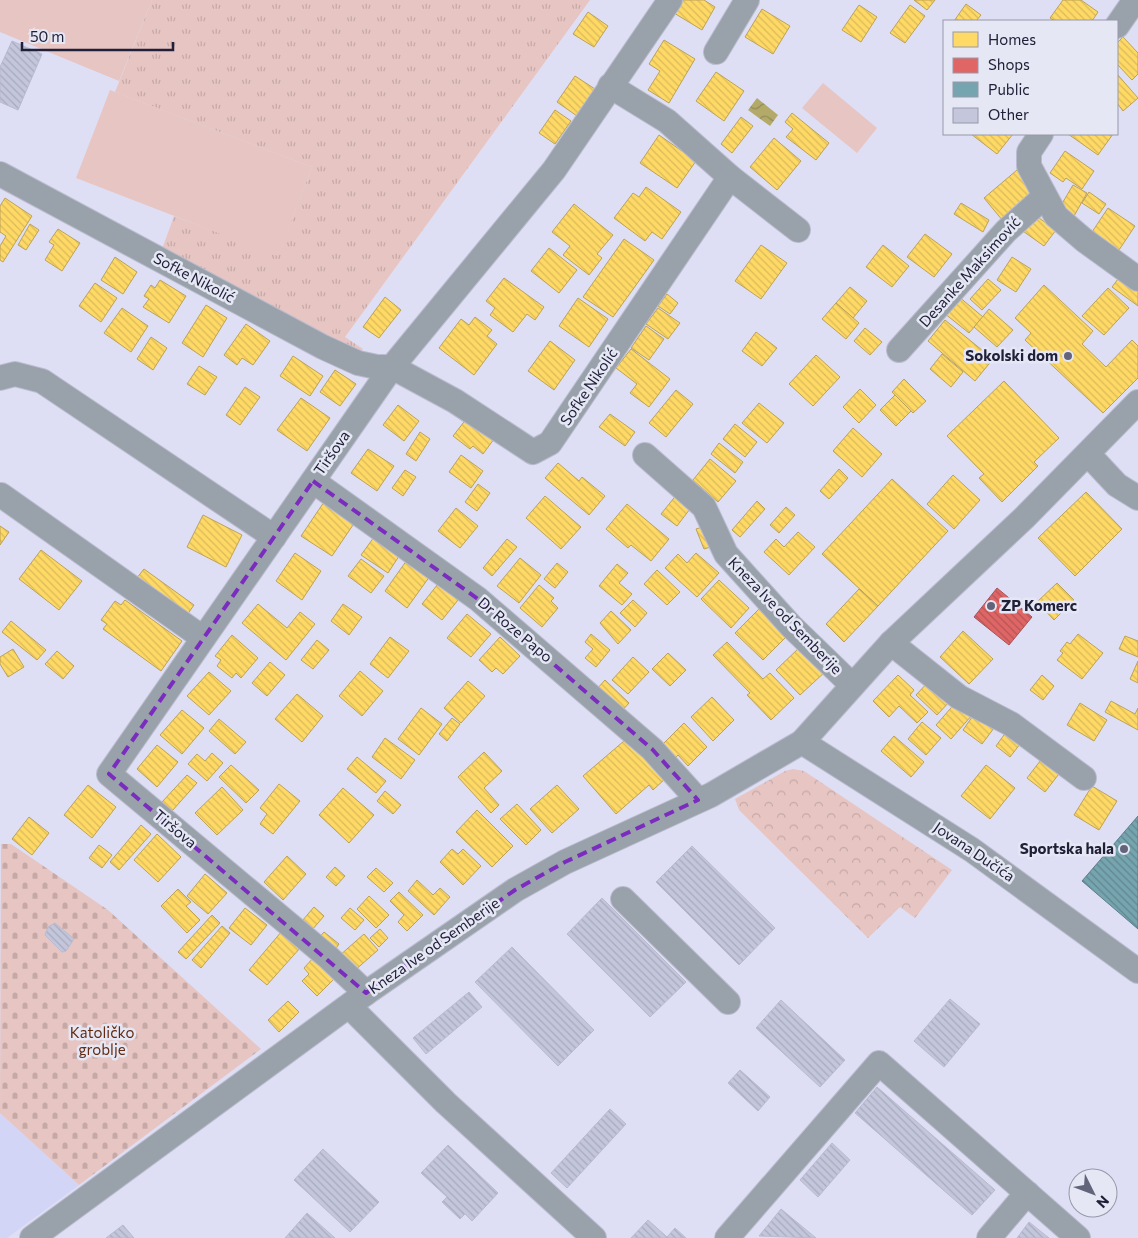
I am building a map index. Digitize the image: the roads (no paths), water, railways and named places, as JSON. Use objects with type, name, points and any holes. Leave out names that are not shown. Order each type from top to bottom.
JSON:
[{"type":"street","points":[[392,367],[554,170],[670,0]]},
{"type":"street","points":[[716,52],[747,0]]},
{"type":"street","points":[[1118,25],[1135,0]]},
{"type":"street","points":[[610,86],[667,121],[730,177],[798,230]]},
{"type":"street","points":[[1040,135],[1029,152],[1028,166],[1056,216],[1138,279]]},
{"type":"street","name":"Sofke Nikolić","points":[[0,174],[358,364],[392,367],[455,401],[533,452],[550,443],[730,177]]},
{"type":"street","name":"Desanke Maksimović","points":[[899,350],[1006,231],[1044,197]]},
{"type":"street","name":"Tiršova","points":[[358,999],[328,957],[109,774],[392,367]]},
{"type":"street","points":[[0,378],[15,374],[42,381],[274,537]]},
{"type":"street","name":"Kneza Ive od Semberije","points":[[32,1238],[358,999],[515,890],[565,862],[711,795],[802,742],[891,643],[1025,517],[1138,402]]},
{"type":"street","points":[[1088,454],[1117,485],[1138,498]]},
{"type":"street","name":"Kneza Ive od Semberije","points":[[645,455],[704,508],[726,554],[791,626],[852,685]]},
{"type":"street","name":"Dr Roze Papo","points":[[312,481],[478,599],[652,749],[698,800]]},
{"type":"street","points":[[1,495],[203,638]]},
{"type":"street","points":[[891,643],[959,697],[1011,724],[1084,778]]},
{"type":"street","name":"Jovana Dučića","points":[[802,742],[972,850],[1138,971]]},
{"type":"street","points":[[623,898],[728,1002]]},
{"type":"street","points":[[358,999],[446,1103],[594,1238]]},
{"type":"street","points":[[727,1238],[879,1063],[1078,1238]]},
{"type":"street","points":[[989,1238],[1026,1194]]},
{"type":"water","points":[[757,98],[778,115],[770,126],[748,110]]},
{"type":"place","name":"Sokolski dom","points":[[1068,356]]},
{"type":"place","name":"ZP Komerc","points":[[991,606]]},
{"type":"place","name":"Sportska hala","points":[[1124,849]]},
{"type":"park label","name":"Katoličko groblje","points":[[102,1042]]}]
